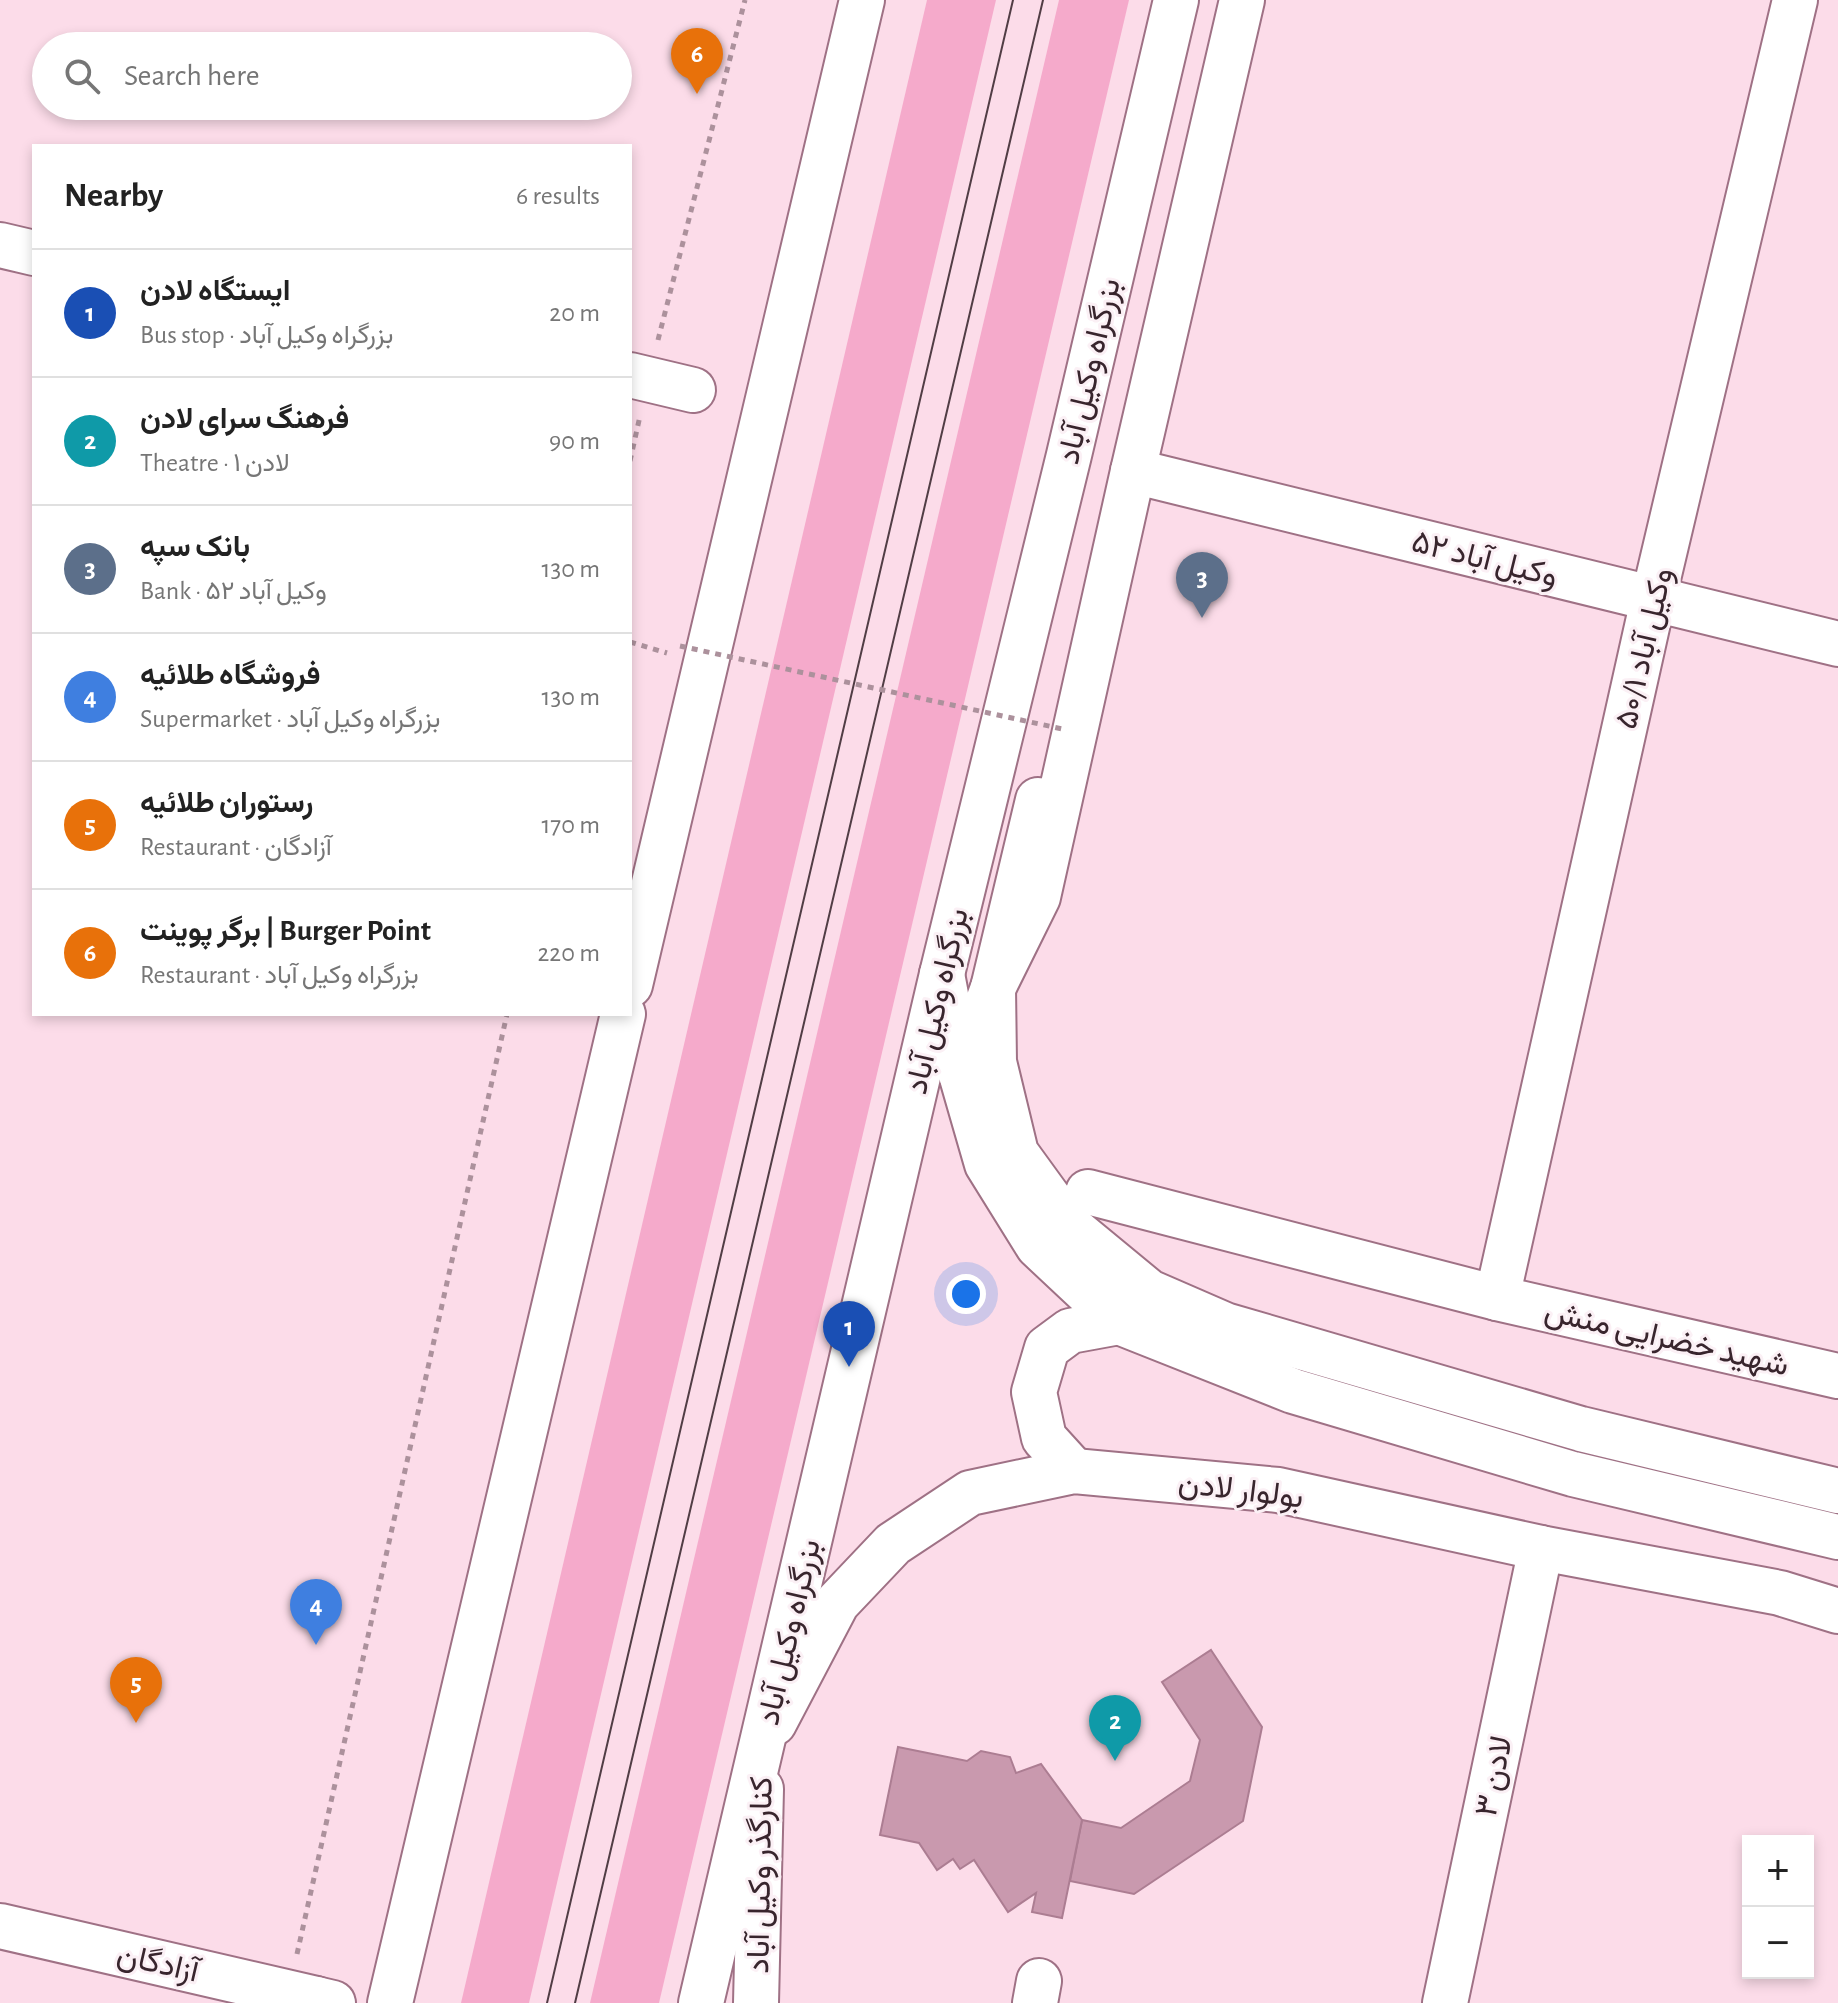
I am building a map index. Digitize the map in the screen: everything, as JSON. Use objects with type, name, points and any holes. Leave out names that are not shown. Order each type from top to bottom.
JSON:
[{"type":"main road","points":[[632,977],[862,0]]},
{"type":"main road","name":"بزرگراه وکیل آباد","points":[[701,2003],[942,974],[1176,0]]},
{"type":"main road","points":[[1242,0],[1038,897],[993,988],[994,1062],[1016,1153],[1069,1226],[1149,1292],[1225,1325],[1566,1425],[1838,1491]]},
{"type":"main road","name":"وکیل آباد ۵۰/۱","points":[[1497,1298],[1653,600],[1795,0]]},
{"type":"main road","points":[[0,245],[32,253]]},
{"type":"main road","points":[[639,376],[693,390]]},
{"type":"main road","name":"۵۲ وکیل آباد","points":[[1133,471],[1838,644]]},
{"type":"main road","points":[[961,1074],[993,988],[1059,739]]},
{"type":"main road","points":[[942,974],[961,1074],[987,1164],[1038,1246],[1119,1322],[1293,1391],[1573,1474],[1838,1537]]},
{"type":"main road","points":[[390,2003],[623,1016]]},
{"type":"main road","name":"شهید خضرایی منش","points":[[1088,1192],[1497,1298],[1838,1376]]},
{"type":"main road","points":[[1074,1471],[1044,1438],[1034,1392],[1047,1348],[1070,1331],[1119,1322]]},
{"type":"main road","name":"بولوار لادن","points":[[762,1746],[837,1603],[893,1544],[970,1493],[1074,1471],[1278,1490],[1541,1548],[1780,1593],[1838,1611]]},
{"type":"main road","name":"لادن ۳","points":[[1445,2003],[1541,1548]]},
{"type":"main road","name":"کنارگذر وکیل آباد","points":[[756,2003],[762,1746]]},
{"type":"main road","name":"آزادگان","points":[[0,1926],[313,1998]]},
{"type":"path","points":[[632,442],[639,376],[745,0]]},
{"type":"path","points":[[632,643],[668,653]]},
{"type":"path","points":[[680,646],[1059,739]]},
{"type":"path","points":[[313,1998],[507,1016]]},
{"type":"shaded area","points":[[927,0],[996,0],[529,2003],[461,2003]]},
{"type":"shaded area","points":[[1059,0],[1129,0],[659,2003],[590,2003]]},
{"type":"building","points":[[1211,1650],[1262,1727],[1243,1821],[1134,1894],[1070,1881],[1082,1820],[1121,1828],[1190,1781],[1200,1740],[1162,1682]]},
{"type":"building","points":[[898,1747],[967,1761],[981,1751],[1010,1757],[1016,1773],[1041,1764],[1082,1820],[1062,1918],[1032,1912],[1036,1893],[1008,1912],[974,1860],[960,1869],[953,1859],[937,1870],[919,1843],[880,1835]]},
{"type":"tram line","points":[[547,2003],[1013,0]]},
{"type":"tram line","points":[[575,2003],[1043,0]]},
{"type":"place","name":"برگر پوینت | Burger Point","points":[[697,94]]},
{"type":"place","name":"بانک سپه","points":[[1202,618]]},
{"type":"place","name":"ایستگاه لادن","points":[[849,1367]]},
{"type":"place","name":"فروشگاه طلائیه","points":[[316,1645]]},
{"type":"place","name":"رستوران طلائیه","points":[[136,1723]]},
{"type":"place","name":"فرهنگ سرای لادن","points":[[1115,1761]]}]
